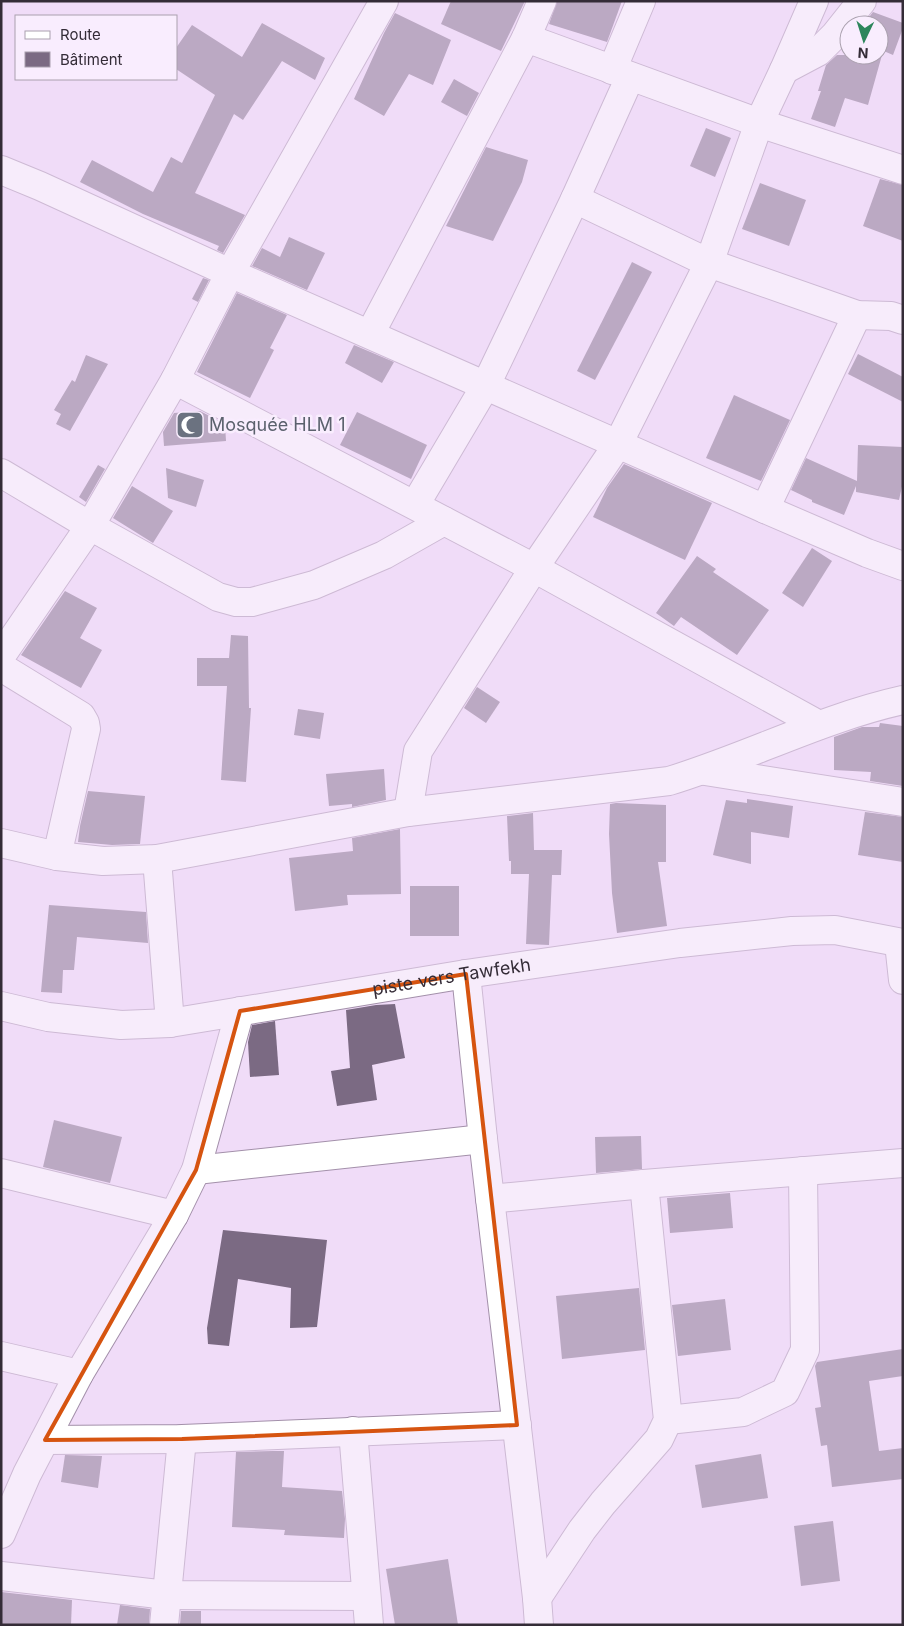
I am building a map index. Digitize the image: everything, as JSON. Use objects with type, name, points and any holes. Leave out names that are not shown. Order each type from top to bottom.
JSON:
[{"type":"street","points":[[1,656],[90,526],[175,380],[230,273],[384,1]]},
{"type":"street","points":[[370,334],[526,38],[542,1]]},
{"type":"street","points":[[414,505],[486,385],[575,199],[621,74],[641,1]]},
{"type":"street","points":[[408,812],[418,750],[472,662],[618,444],[709,263],[759,122],[814,1]]},
{"type":"street","points":[[784,70],[818,52],[835,35],[862,1]]},
{"type":"street","points":[[526,38],[621,74],[903,170]]},
{"type":"street","points":[[1,170],[765,509],[867,553],[903,566]]},
{"type":"street","points":[[575,199],[709,263],[857,315],[891,316],[903,320]]},
{"type":"street","points":[[765,509],[857,315]]},
{"type":"street","points":[[175,380],[534,568],[819,725]]},
{"type":"street","points":[[1,473],[90,526],[218,596],[236,602],[252,602],[314,585],[384,555],[444,521]]},
{"type":"street","points":[[1,667],[81,716],[85,723],[86,729],[56,856]]},
{"type":"street","points":[[1,844],[56,856],[103,861],[158,859],[408,812],[670,781],[704,770],[819,725],[903,700]]},
{"type":"street","points":[[704,770],[903,802]]},
{"type":"street","points":[[158,859],[170,1022]]},
{"type":"street","name":"piste vers Tawfekh","points":[[1,1006],[48,1017],[121,1025],[170,1022],[466,974],[680,942],[792,931],[835,930],[901,943]]},
{"type":"street","points":[[901,943],[903,980]]},
{"type":"street","points":[[466,974],[538,1612]]},
{"type":"street","points":[[1,1534],[28,1474],[79,1374],[174,1215],[196,1170],[240,1011]]},
{"type":"street","points":[[196,1170],[483,1138]]},
{"type":"street","points":[[490,1199],[644,1184],[903,1163]]},
{"type":"street","points":[[668,1420],[743,1412],[785,1392],[805,1350],[802,1171]]},
{"type":"street","points":[[1,1173],[174,1215]]},
{"type":"street","points":[[538,1612],[582,1530],[603,1503],[660,1439],[668,1420],[644,1184]]},
{"type":"street","points":[[1,1356],[79,1374]]},
{"type":"street","points":[[45,1440],[182,1439],[517,1425]]},
{"type":"street","points":[[353,1432],[369,1625]]},
{"type":"street","points":[[164,1625],[182,1439]]},
{"type":"street","points":[[1,1576],[168,1595],[366,1596]]},
{"type":"highlighted area","points":[[466,974],[517,1425],[182,1439],[45,1440],[196,1170],[240,1011]]},
{"type":"building","points":[[451,1],[525,1],[501,51],[441,24]]},
{"type":"building","points":[[557,1],[622,1],[607,42],[549,24]]},
{"type":"building","points":[[873,12],[881,15],[871,15]]},
{"type":"building","points":[[395,13],[451,40],[433,85],[409,74],[384,116],[354,99]]},
{"type":"building","points":[[889,18],[903,23],[893,55],[889,53]]},
{"type":"building","points":[[262,23],[325,58],[315,80],[282,61],[243,120],[234,114],[195,193],[245,215],[223,253],[217,250],[219,246],[143,214],[80,182],[92,160],[153,192],[171,157],[182,163],[215,95],[178,70],[178,45],[192,25],[242,57]]},
{"type":"building","points":[[839,55],[839,65],[879,65],[868,105],[845,98],[835,127],[811,119],[821,91],[818,91],[826,65]]},
{"type":"building","points":[[454,79],[479,93],[467,116],[441,102]]},
{"type":"building","points":[[706,128],[731,138],[715,177],[690,166]]},
{"type":"building","points":[[486,147],[528,160],[522,182],[493,241],[446,226]]},
{"type":"building","points":[[880,179],[903,185],[903,241],[863,226]]},
{"type":"building","points":[[760,183],[806,200],[789,246],[742,229]]},
{"type":"building","points":[[289,237],[325,253],[307,290],[252,266],[262,248],[280,257]]},
{"type":"building","points":[[632,262],[652,272],[595,380],[577,371]]},
{"type":"building","points":[[203,278],[209,280],[198,302],[192,299]]},
{"type":"building","points":[[237,293],[287,315],[270,348],[274,350],[250,398],[197,372]]},
{"type":"building","points":[[354,345],[394,362],[382,383],[345,363]]},
{"type":"building","points":[[858,354],[903,377],[903,402],[848,374]]},
{"type":"building","points":[[86,355],[108,364],[70,431],[56,424],[61,414],[54,410],[72,380],[75,382]]},
{"type":"building","points":[[734,395],[790,420],[761,481],[706,458]]},
{"type":"building","points":[[200,411],[225,424],[226,441],[164,446],[163,432],[174,413]]},
{"type":"building","points":[[357,412],[427,445],[411,479],[340,445]]},
{"type":"building","points":[[858,445],[903,447],[903,482],[899,500],[856,492],[856,486],[844,515],[812,502],[812,500],[791,490],[806,458],[857,481]]},
{"type":"building","points":[[624,464],[712,503],[685,560],[593,517],[607,488]]},
{"type":"building","points":[[98,465],[105,469],[86,502],[79,497]]},
{"type":"building","points":[[166,468],[204,480],[196,507],[168,498]]},
{"type":"building","points":[[132,486],[173,511],[153,543],[113,518]]},
{"type":"building","points":[[812,548],[832,561],[803,607],[782,593]]},
{"type":"building","points":[[697,556],[716,569],[713,572],[769,610],[737,655],[681,617],[674,626],[656,613]]},
{"type":"building","points":[[65,591],[97,608],[80,638],[102,650],[81,688],[21,655]]},
{"type":"building","points":[[231,635],[248,636],[249,708],[251,708],[246,782],[221,780],[227,686],[197,686],[197,658],[229,658]]},
{"type":"building","points":[[477,687],[500,702],[486,723],[464,708]]},
{"type":"building","points":[[298,709],[324,713],[320,739],[294,735]]},
{"type":"building","points":[[880,723],[903,726],[903,786],[870,781],[871,772],[834,770],[834,737],[862,727],[879,727]]},
{"type":"building","points":[[384,769],[386,800],[352,807],[352,804],[329,806],[326,774]]},
{"type":"building","points":[[88,791],[145,796],[140,844],[112,845],[78,842]]},
{"type":"building","points":[[747,799],[793,806],[789,838],[751,832],[751,864],[713,855],[726,800],[747,803]]},
{"type":"building","points":[[610,804],[666,805],[666,862],[658,862],[667,926],[617,933],[612,893],[609,834]]},
{"type":"building","points":[[865,812],[903,817],[903,862],[858,855]]},
{"type":"building","points":[[533,813],[534,850],[562,850],[561,875],[552,875],[549,945],[526,944],[529,874],[511,874],[511,861],[509,861],[507,816]]},
{"type":"building","points":[[400,829],[401,894],[347,895],[348,905],[295,911],[289,858],[353,851],[352,838]]},
{"type":"building","points":[[410,886],[459,886],[459,936],[410,936]]},
{"type":"building","points":[[49,905],[146,912],[148,943],[77,937],[74,970],[63,970],[62,993],[41,992]]},
{"type":"building","points":[[395,1004],[405,1058],[372,1065],[377,1100],[337,1106],[331,1071],[350,1068],[346,1010]]},
{"type":"building","points":[[275,1021],[279,1075],[250,1077],[248,1042],[252,1025]]},
{"type":"building","points":[[54,1120],[122,1137],[110,1183],[43,1167]]},
{"type":"building","points":[[641,1136],[642,1169],[596,1173],[595,1137]]},
{"type":"building","points":[[730,1193],[733,1228],[670,1233],[667,1198]]},
{"type":"building","points":[[223,1230],[327,1240],[317,1327],[290,1328],[291,1288],[238,1279],[229,1346],[208,1344],[207,1328]]},
{"type":"building","points":[[639,1288],[645,1350],[562,1359],[556,1296]]},
{"type":"building","points":[[725,1299],[731,1350],[678,1356],[672,1305]]},
{"type":"building","points":[[903,1349],[903,1376],[869,1381],[879,1451],[903,1448],[903,1479],[832,1487],[827,1445],[821,1446],[815,1408],[821,1407],[815,1366],[817,1362]]},
{"type":"building","points":[[284,1451],[282,1487],[342,1491],[345,1519],[344,1538],[284,1535],[285,1530],[232,1527],[236,1452]]},
{"type":"building","points":[[761,1454],[768,1498],[702,1508],[695,1465]]},
{"type":"building","points":[[65,1455],[102,1456],[98,1488],[61,1482]]},
{"type":"building","points":[[833,1521],[840,1581],[801,1586],[794,1526]]},
{"type":"building","points":[[448,1559],[458,1625],[395,1625],[386,1569]]},
{"type":"building","points":[[1,1592],[72,1600],[71,1625],[1,1625]]},
{"type":"building","points":[[120,1605],[150,1609],[149,1625],[117,1625]]},
{"type":"building","points":[[181,1611],[201,1611],[201,1625],[180,1625]]},
{"type":"place","name":"Mosquée HLM 1","points":[[190,425]]}]
